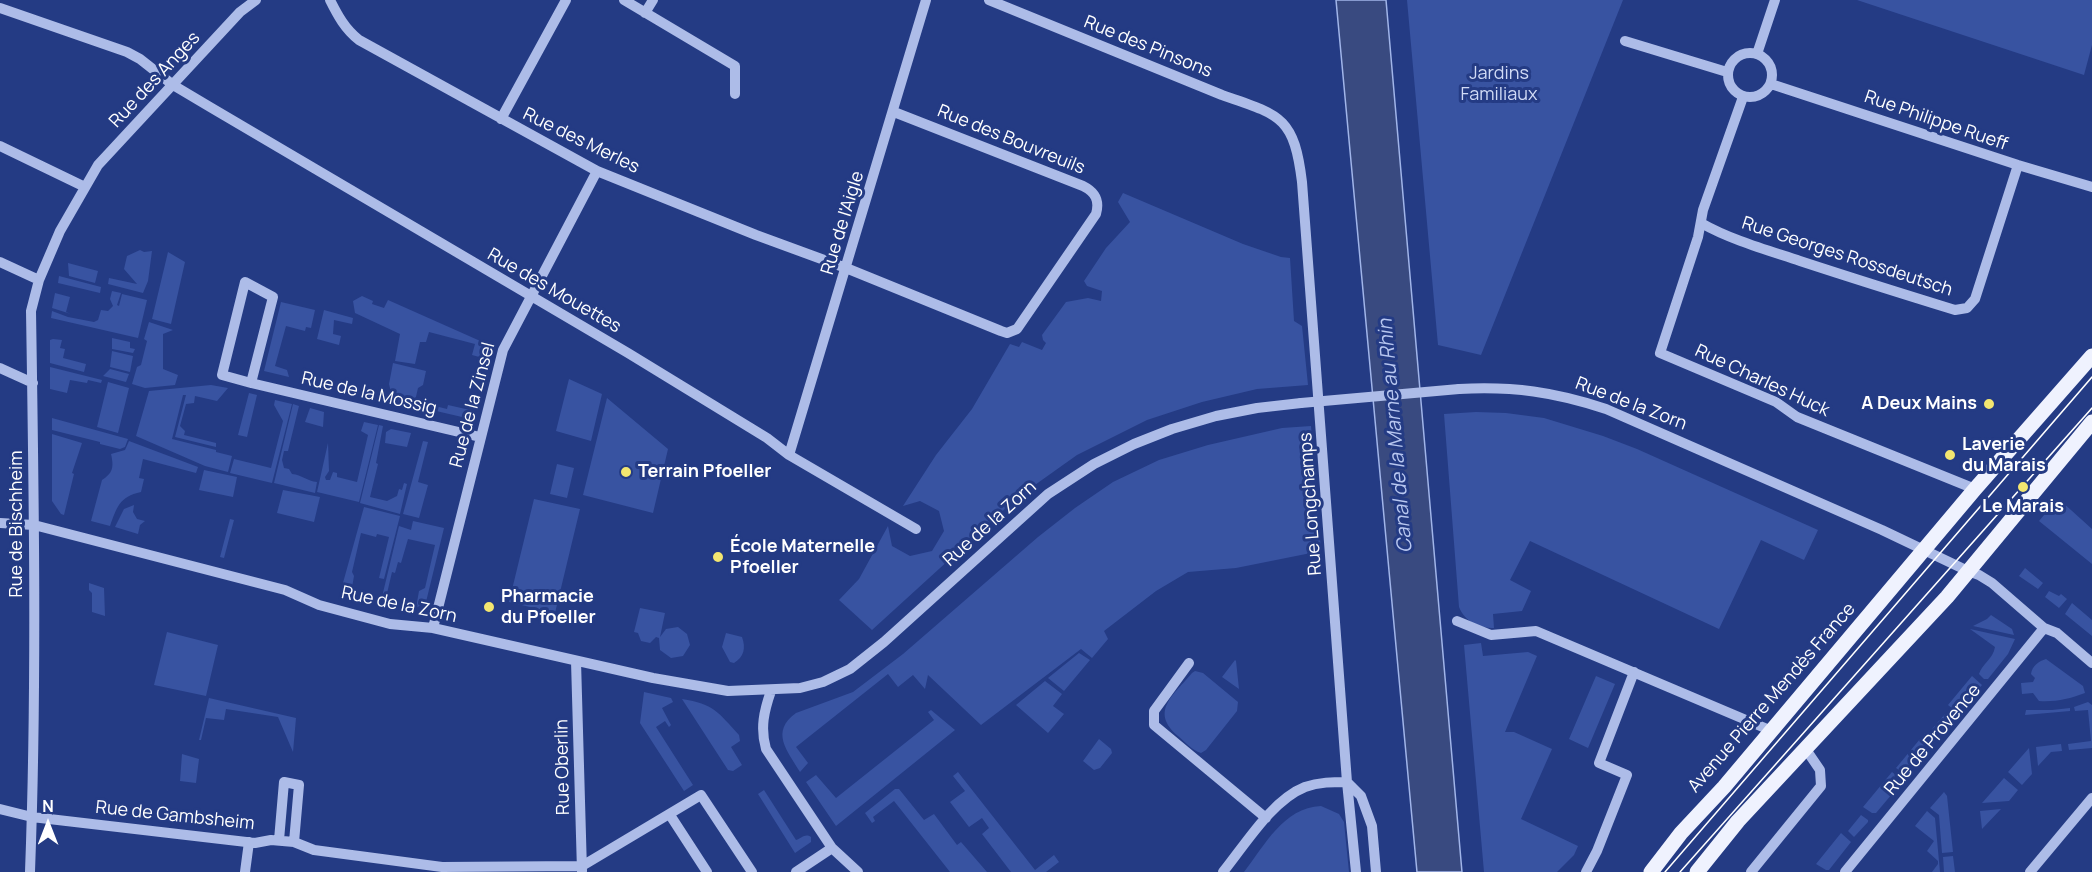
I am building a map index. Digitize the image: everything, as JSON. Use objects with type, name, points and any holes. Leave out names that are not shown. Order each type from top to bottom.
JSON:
[{"type":"main road","name":"Avenue Pierre Mendès France","points":[[1651,872],[1681,832],[1772,731],[1975,489],[2092,356]]},
{"type":"main road","points":[[1697,872],[1738,821],[1947,597],[2092,422]]},
{"type":"street","name":"Rue des Anges","points":[[85,188],[98,165],[240,12],[256,0]]},
{"type":"street","name":"Rue des Merles","points":[[330,0],[340,21],[348,32],[359,40],[597,171],[756,235],[846,268]]},
{"type":"street","points":[[501,119],[566,0]]},
{"type":"street","points":[[624,0],[735,66],[735,94]]},
{"type":"street","points":[[645,13],[653,0]]},
{"type":"street","name":"Rue de l'Aigle","points":[[789,455],[926,0]]},
{"type":"street","name":"Rue des Pinsons","points":[[989,0],[1222,95],[1257,106],[1273,115],[1291,132]]},
{"type":"street","points":[[1757,54],[1775,0]]},
{"type":"street","name":"Rue des Mouettes","points":[[0,8],[127,52],[140,59],[173,85],[628,353],[768,438],[789,455],[916,529]]},
{"type":"street","points":[[1624,41],[1728,72]]},
{"type":"street","points":[[1751,52],[1757,54],[1769,62],[1772,69],[1771,84],[1768,89],[1756,97],[1743,97],[1729,84],[1728,72],[1733,60],[1738,56],[1751,52]]},
{"type":"street","name":"Rue Philippe Rueff","points":[[1771,84],[2092,188]]},
{"type":"street","points":[[1701,223],[1703,210],[1743,97]]},
{"type":"street","name":"Rue des Bouvreuils","points":[[846,268],[1007,333],[1017,330],[1022,325],[1096,214],[1097,201],[1090,190],[894,112]]},
{"type":"street","name":"Rue Longchamps","points":[[1291,132],[1297,148],[1302,182],[1347,782],[1356,872]]},
{"type":"street","points":[[0,146],[85,188]]},
{"type":"street","name":"Rue Georges Rossdeutsch","points":[[1701,223],[1714,231],[1878,286],[1955,310],[1967,308],[1975,299],[2018,165]]},
{"type":"street","name":"Rue de la Zinsel","points":[[433,628],[503,350],[597,171]]},
{"type":"street","name":"Rue de Bischheim","points":[[30,872],[34,525],[31,311],[39,280],[60,231],[85,188]]},
{"type":"street","name":"Rue Charles Huck","points":[[1701,223],[1660,353],[1776,402],[1797,417],[1975,489]]},
{"type":"street","points":[[0,262],[39,280]]},
{"type":"street","name":"Rue de la Mossig","points":[[251,382],[273,297],[245,282],[222,375],[251,382],[480,437]]},
{"type":"street","points":[[0,368],[33,382]]},
{"type":"street","name":"Rue de la Zorn","points":[[0,523],[34,525],[285,590],[319,605],[390,624],[433,628],[652,678],[728,691],[771,691],[800,688],[824,682],[850,669],[884,642],[1048,494],[1094,464],[1143,440],[1205,419],[1257,408],[1494,387],[1568,396],[1606,409],[1968,572],[1978,574],[1992,583],[2044,628],[2057,633],[2092,663]]},
{"type":"street","points":[[1457,621],[1491,635],[1536,631],[1772,731]]},
{"type":"street","name":"Rue de Provence","points":[[1845,872],[2044,628]]},
{"type":"street","name":"Rue Oberlin","points":[[576,661],[582,869]]},
{"type":"street","points":[[1189,663],[1154,711],[1154,725],[1266,818]]},
{"type":"street","points":[[1586,872],[1597,851],[1627,775],[1599,763],[1634,672]]},
{"type":"street","points":[[771,691],[763,718],[762,735],[766,749],[831,848],[858,872]]},
{"type":"street","points":[[1751,872],[1821,786],[1820,770],[1805,748]]},
{"type":"street","name":"Rue de Gambsheim","points":[[279,840],[284,782],[299,784],[294,842]]},
{"type":"street","points":[[1223,872],[1282,800],[1304,788],[1324,782],[1347,782],[1360,796],[1372,826],[1376,872]]},
{"type":"street","name":"Rue de Gambsheim","points":[[0,809],[32,817],[249,842],[279,840],[294,842],[314,850],[442,869],[582,869],[701,795],[752,872]]},
{"type":"street","points":[[2030,872],[2092,798]]},
{"type":"street","points":[[670,815],[707,872]]},
{"type":"street","points":[[245,872],[249,842]]},
{"type":"street","points":[[796,872],[831,848]]},
{"type":"green space","name":"Jardins Familiaux","points":[[1407,0],[1623,0],[1481,355],[1438,345]]},
{"type":"green space","points":[[1857,0],[2092,0],[2092,45],[2084,75]]},
{"type":"green space","points":[[1123,193],[1243,244],[1290,258],[1294,321],[1302,326],[1308,385],[1257,389],[1202,402],[1147,420],[1077,455],[1018,497],[872,630],[839,600],[859,579],[888,526],[892,546],[910,556],[932,551],[944,531],[939,511],[920,501],[903,506],[936,455],[972,409],[1010,344],[1019,347],[1022,342],[1042,350],[1046,343],[1042,335],[1066,302],[1088,298],[1101,301],[1102,291],[1087,286],[1084,281],[1106,248],[1130,222],[1118,202]]},
{"type":"green space","points":[[140,250],[152,251],[148,281],[143,293],[108,284],[109,278],[137,284],[124,269],[127,256]]},
{"type":"green space","points":[[168,252],[185,262],[171,324],[152,319]]},
{"type":"green space","points":[[68,263],[98,271],[95,283],[69,276]]},
{"type":"green space","points":[[59,276],[101,287],[100,293],[58,283]]},
{"type":"green space","points":[[112,291],[121,293],[117,305],[119,306],[122,294],[147,300],[138,338],[51,318],[52,311],[94,322],[98,320],[101,310],[108,311],[113,306],[110,299]]},
{"type":"green space","points":[[55,293],[70,297],[66,312],[71,314],[52,308]]},
{"type":"green space","points":[[362,296],[373,301],[372,304],[384,308],[388,300],[487,344],[483,358],[472,355],[475,344],[429,332],[426,342],[420,342],[415,364],[395,361],[400,334],[355,313],[353,301]]},
{"type":"green space","points":[[281,302],[315,310],[311,328],[306,327],[305,331],[286,326],[275,366],[287,370],[289,377],[264,371]]},
{"type":"green space","points":[[324,310],[353,318],[352,324],[334,320],[333,334],[341,336],[339,345],[317,339]]},
{"type":"green space","points":[[149,322],[173,330],[163,334],[163,369],[178,375],[175,385],[145,388],[132,384],[137,367],[141,365],[147,341],[144,339]]},
{"type":"green space","points":[[112,338],[130,342],[130,348],[135,349],[133,353],[112,349]]},
{"type":"green space","points":[[50,340],[62,340],[60,348],[65,349],[63,358],[86,364],[84,372],[50,363]]},
{"type":"green space","points":[[112,351],[133,356],[130,372],[110,367]]},
{"type":"green space","points":[[393,363],[426,371],[423,385],[418,388],[415,401],[447,409],[448,405],[470,410],[462,417],[393,401],[389,384]]},
{"type":"green space","points":[[50,367],[102,380],[101,383],[88,380],[87,383],[70,380],[67,393],[50,389]]},
{"type":"green space","points":[[110,369],[129,374],[126,382],[103,376]]},
{"type":"green space","points":[[569,379],[602,394],[591,441],[556,431]]},
{"type":"green space","points":[[108,382],[129,388],[118,433],[97,427]]},
{"type":"green space","points":[[211,385],[228,388],[217,401],[195,396],[194,403],[186,404],[180,426],[185,431],[184,435],[216,443],[216,447],[175,437],[186,395],[183,395],[172,439],[232,456],[228,472],[205,466],[136,436],[149,391]]},
{"type":"green space","points":[[249,393],[257,395],[247,437],[238,435]]},
{"type":"green space","name":"Terrain Pfoeller","points":[[607,398],[668,449],[653,513],[583,495]]},
{"type":"green space","points":[[275,400],[292,404],[272,483],[230,473],[234,459],[271,468],[283,421],[274,405]]},
{"type":"green space","points":[[293,404],[299,406],[288,451],[284,451],[282,460],[284,468],[289,469],[292,474],[317,482],[315,493],[274,483]]},
{"type":"green space","points":[[310,408],[324,412],[323,427],[305,422]]},
{"type":"green space","points":[[1476,412],[1544,418],[1603,436],[1818,530],[1804,560],[1761,540],[1719,629],[1530,541],[1510,580],[1531,591],[1522,611],[1493,614],[1494,628],[1483,627],[1465,617],[1459,607],[1444,414]]},
{"type":"green space","points":[[52,418],[128,439],[125,447],[120,449],[100,444],[100,442],[52,430]]},
{"type":"green space","points":[[364,422],[378,425],[359,502],[317,492],[328,443],[329,471],[325,477],[326,480],[330,480],[333,472],[337,473],[337,477],[357,482],[368,435],[361,431]]},
{"type":"green space","points":[[379,425],[383,426],[376,463],[378,464],[370,497],[387,501],[397,496],[404,483],[407,484],[400,514],[360,503]]},
{"type":"green space","points":[[1311,426],[1321,551],[1236,568],[1188,572],[1156,591],[1104,631],[1108,639],[1092,658],[1081,649],[981,725],[928,675],[925,689],[913,675],[898,687],[888,674],[796,747],[808,763],[800,772],[783,741],[782,734],[788,720],[796,713],[853,692],[903,654],[1038,537],[1113,482],[1159,460],[1208,445],[1282,428]]},
{"type":"green space","points":[[391,429],[411,433],[407,447],[385,443],[386,432]]},
{"type":"green space","points":[[52,434],[82,443],[72,473],[74,474],[64,515],[52,501]]},
{"type":"green space","points":[[129,441],[198,467],[196,473],[143,459],[139,478],[144,479],[141,492],[123,500],[110,526],[91,521],[102,480],[112,469],[111,454],[125,450]]},
{"type":"green space","points":[[423,441],[428,442],[418,482],[428,485],[419,518],[403,514]]},
{"type":"green space","points":[[557,464],[574,468],[567,498],[550,494]]},
{"type":"green space","points":[[204,470],[237,477],[233,497],[199,490]]},
{"type":"green space","points":[[283,490],[320,497],[314,522],[277,513]]},
{"type":"green space","points":[[534,499],[580,509],[555,613],[509,602]]},
{"type":"green space","points":[[2061,501],[2092,529],[2092,564],[2039,521],[2055,502]]},
{"type":"green space","points":[[134,505],[133,512],[137,519],[145,521],[140,525],[138,534],[115,527],[124,509]]},
{"type":"green space","points":[[364,507],[400,516],[384,579],[379,578],[389,537],[377,534],[376,537],[361,533],[352,572],[354,576],[351,593],[341,590]]},
{"type":"green space","points":[[230,519],[234,520],[224,558],[220,557]]},
{"type":"green space","points":[[413,521],[444,528],[426,602],[416,608],[419,591],[425,588],[435,545],[408,539],[401,563],[398,562],[395,573],[392,572],[385,602],[381,601],[399,526],[411,530]]},
{"type":"green space","points":[[2025,568],[2043,583],[2038,589],[2019,576]]},
{"type":"green space","points":[[89,583],[104,588],[105,616],[92,612],[92,593],[89,590]]},
{"type":"green space","points":[[2049,591],[2059,596],[2061,594],[2067,599],[2059,608],[2045,597]]},
{"type":"green space","points":[[2072,603],[2092,620],[2092,636],[2065,614]]},
{"type":"green space","points":[[640,608],[665,613],[660,637],[666,629],[678,627],[687,634],[690,645],[683,656],[671,658],[660,650],[659,638],[656,637],[650,643],[641,641],[638,633],[634,632]]},
{"type":"green space","points":[[1991,615],[2012,629],[2014,635],[1973,626]]},
{"type":"green space","points":[[1970,629],[2015,639],[2008,654],[1988,679],[1984,679],[1979,674],[1995,647]]},
{"type":"green space","points":[[167,632],[218,645],[206,696],[154,685]]},
{"type":"green space","points":[[726,633],[742,637],[744,648],[742,655],[734,663],[730,662],[722,647]]},
{"type":"green space","points":[[1481,643],[1483,656],[1528,652],[1537,656],[1505,732],[1514,732],[1552,749],[1521,819],[1578,846],[1574,855],[1557,872],[1484,872],[1464,645]]},
{"type":"green space","points":[[1079,653],[1090,660],[1064,691],[1048,678]]},
{"type":"green space","points":[[2046,659],[2083,686],[2085,693],[2062,700],[2045,701],[2039,701],[2033,693],[2022,694],[2021,683],[2033,682],[2035,678],[2031,674],[2033,669]]},
{"type":"green space","points":[[1236,661],[1239,689],[1222,677]]},
{"type":"green space","points":[[1195,671],[1203,673],[1238,702],[1237,711],[1206,750],[1201,753],[1178,736],[1165,719],[1167,703]]},
{"type":"green space","points":[[1596,676],[1615,684],[1588,748],[1569,739]]},
{"type":"green space","points":[[1972,676],[1982,685],[1958,713],[1948,705]]},
{"type":"green space","points":[[1045,681],[1062,694],[1053,706],[1064,714],[1048,733],[1016,705]]},
{"type":"green space","points":[[644,692],[671,698],[673,702],[662,708],[671,725],[669,727],[665,721],[656,727],[693,785],[684,791],[640,723]]},
{"type":"green space","points":[[209,698],[296,718],[293,752],[278,717],[226,709],[224,720],[206,718],[201,740],[199,740]]},
{"type":"green space","points":[[682,699],[715,710],[732,727],[739,735],[740,741],[731,747],[742,765],[733,771],[728,770]]},
{"type":"green space","points":[[2088,702],[2092,705],[2092,748],[2069,750],[2068,744],[2091,741],[2088,710],[2075,711],[2074,707]]},
{"type":"green space","points":[[2070,708],[2070,711],[2025,715],[2026,710]]},
{"type":"green space","points":[[931,710],[955,730],[836,826],[806,782],[816,775],[836,798],[934,720],[928,712]]},
{"type":"green space","points":[[1945,714],[1952,721],[1938,735],[1932,729]]},
{"type":"green space","points":[[1925,733],[1935,742],[1908,774],[1905,774],[1896,768]]},
{"type":"green space","points":[[1099,739],[1111,749],[1112,753],[1100,768],[1094,770],[1083,761]]},
{"type":"green space","points":[[2061,744],[2062,751],[2051,752],[2038,766],[2036,747]]},
{"type":"green space","points":[[2029,748],[2032,774],[2022,785],[2008,772]]},
{"type":"green space","points":[[182,754],[199,759],[196,783],[180,781]]},
{"type":"green space","points":[[958,772],[1035,870],[1054,855],[1059,862],[1046,872],[1011,872],[982,834],[989,828],[982,818],[969,827],[950,802],[965,791],[953,776]]},
{"type":"green space","points":[[1892,772],[1903,781],[1876,813],[1872,813],[1863,807]]},
{"type":"green space","points":[[2004,778],[2018,790],[2009,801],[1982,803]]},
{"type":"green space","points":[[895,789],[899,789],[924,820],[934,814],[957,845],[961,842],[987,872],[950,872],[894,801],[873,817],[875,821],[872,823],[865,813]]},
{"type":"green space","points":[[764,790],[796,840],[805,836],[811,837],[811,842],[795,853],[758,794]]},
{"type":"green space","points":[[1944,792],[1947,796],[1953,852],[1942,853],[1939,815],[1930,808]]},
{"type":"green space","points":[[1321,806],[1339,814],[1344,822],[1349,872],[1244,872],[1285,821],[1308,808]]},
{"type":"green space","points":[[2001,809],[1982,829],[1980,811]]},
{"type":"green space","points":[[1927,811],[1935,818],[1940,872],[1932,872],[1938,861],[1927,851],[1934,841],[1915,826]]},
{"type":"green space","points":[[1861,815],[1868,822],[1854,837],[1848,831]]},
{"type":"green space","points":[[1841,833],[1851,842],[1829,870],[1826,870],[1816,864]]},
{"type":"green space","points":[[1953,856],[1955,872],[1944,872],[1943,857]]},
{"type":"water","name":"Canal de la Marne au Rhin","points":[[1336,0],[1386,0],[1462,872],[1417,872]]},
{"type":"tram line","points":[[1665,872],[2092,377]]},
{"type":"tram line","points":[[1680,872],[2092,408]]},
{"type":"place","name":"A Deux Mains","points":[[1989,404]]},
{"type":"place","name":"Laverie du Marais","points":[[1950,455]]},
{"type":"place","name":"Terrain Pfoeller","points":[[626,472]]},
{"type":"place","name":"Le Marais","points":[[2023,487]]},
{"type":"place","name":"École Maternelle Pfoeller","points":[[718,557]]},
{"type":"place","name":"Pharmacie du Pfoeller","points":[[489,607]]}]
